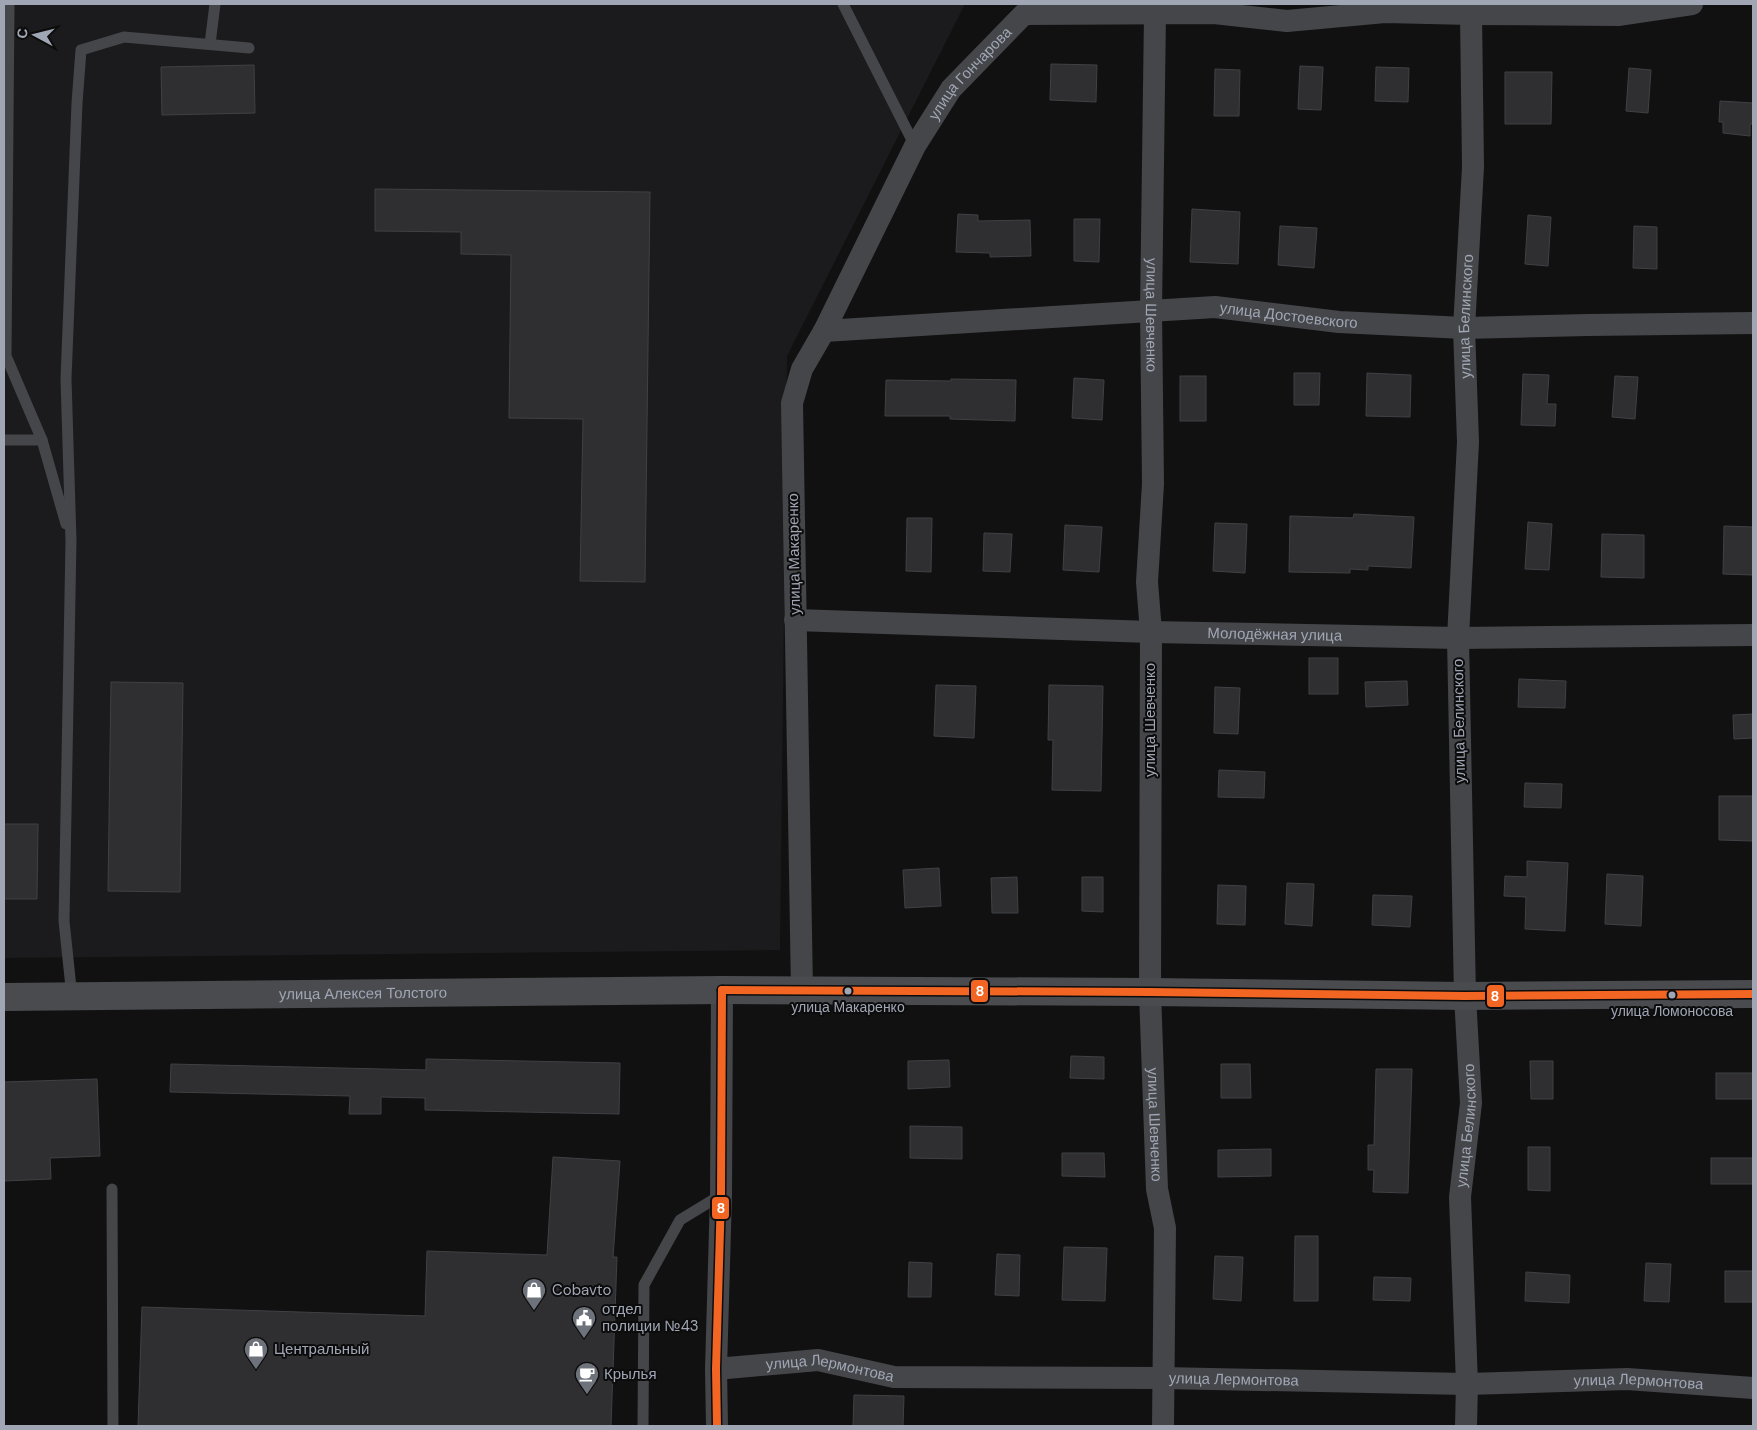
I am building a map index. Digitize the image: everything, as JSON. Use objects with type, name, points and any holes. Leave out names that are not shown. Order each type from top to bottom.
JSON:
[{"type":"street","name":"улица Гончарова","points":[[915,146],[951,89],[1024,14],[1214,13],[1287,21],[1384,12],[1618,15],[1692,4]]},
{"type":"street","name":"улица Шевченко","points":[[1155,13],[1151,311],[1153,484],[1147,582],[1151,632],[1150,992],[1157,1189],[1165,1228],[1163,1426]]},
{"type":"street","name":"улица Белинского","points":[[1466,1426],[1467,1384],[1460,1197],[1471,1103],[1464,996],[1458,638],[1468,442],[1464,328],[1474,167],[1471,14]]},
{"type":"street","name":"улица Макаренко","points":[[802,991],[792,403],[802,369],[824,331],[915,146]]},
{"type":"street","name":"улица Достоевского","points":[[824,331],[1215,307],[1339,322],[1464,328],[1753,323]]},
{"type":"street","name":"Молодёжная улица","points":[[795,620],[1151,632],[1458,638],[1753,636]]},
{"type":"street","name":"улица Алексея Толстого","points":[[4,997],[722,990],[1150,992]]},
{"type":"street","points":[[717,1426],[716,1369],[721,1195],[722,990]]},
{"type":"street","points":[[1150,992],[1464,996],[1753,994]]},
{"type":"street","name":"улица Лермонтова","points":[[716,1369],[818,1360],[894,1377],[1163,1378],[1467,1384],[1627,1379],[1753,1388]]},
{"type":"lane","points":[[9,4],[6,356],[42,440],[71,541]]},
{"type":"lane","points":[[210,44],[215,4]]},
{"type":"lane","points":[[843,4],[915,146]]},
{"type":"lane","points":[[72,997],[64,920],[71,541],[66,379],[77,103],[81,50],[124,37],[249,48]]},
{"type":"lane","points":[[4,440],[42,440]]},
{"type":"lane","points":[[112,1189],[113,1426]]},
{"type":"lane","points":[[643,1426],[644,1286],[680,1220],[721,1195]]},
{"type":"shaded area","points":[[4,4],[965,4],[787,356],[780,950],[4,958]]},
{"type":"building","points":[[1051,64],[1097,65],[1096,102],[1050,100]]},
{"type":"building","points":[[254,65],[255,113],[162,115],[161,67]]},
{"type":"building","points":[[1300,66],[1323,67],[1321,110],[1298,109]]},
{"type":"building","points":[[1376,67],[1409,68],[1408,102],[1375,101]]},
{"type":"building","points":[[1629,68],[1651,70],[1648,113],[1626,111]]},
{"type":"building","points":[[1215,69],[1240,70],[1239,116],[1214,116]]},
{"type":"building","points":[[1505,72],[1552,72],[1551,124],[1505,124]]},
{"type":"building","points":[[1720,101],[1753,103],[1753,124],[1750,124],[1750,136],[1723,133],[1723,122],[1719,122]]},
{"type":"building","points":[[375,189],[650,192],[645,582],[580,581],[583,419],[509,418],[511,255],[461,254],[461,232],[375,231]]},
{"type":"building","points":[[1192,209],[1240,212],[1238,264],[1190,262]]},
{"type":"building","points":[[958,214],[978,215],[978,221],[1030,220],[1031,256],[990,257],[990,253],[956,252]]},
{"type":"building","points":[[1528,215],[1551,217],[1548,266],[1525,264]]},
{"type":"building","points":[[1074,219],[1100,219],[1099,262],[1074,261]]},
{"type":"building","points":[[1280,226],[1317,228],[1314,268],[1278,265]]},
{"type":"building","points":[[1634,226],[1657,227],[1657,269],[1633,268]]},
{"type":"building","points":[[1294,373],[1320,373],[1319,405],[1294,405]]},
{"type":"building","points":[[1367,373],[1411,375],[1410,417],[1366,416]]},
{"type":"building","points":[[1523,374],[1549,375],[1547,404],[1556,404],[1555,426],[1521,425]]},
{"type":"building","points":[[1180,376],[1206,376],[1206,421],[1180,421]]},
{"type":"building","points":[[1615,376],[1638,377],[1635,419],[1612,417]]},
{"type":"building","points":[[1074,378],[1104,380],[1102,420],[1072,418]]},
{"type":"building","points":[[951,379],[1016,380],[1015,421],[950,419],[950,416],[885,416],[886,380],[951,381]]},
{"type":"building","points":[[1354,514],[1414,517],[1411,568],[1368,566],[1368,570],[1350,569],[1350,573],[1289,572],[1290,516],[1353,518]]},
{"type":"building","points":[[907,518],[932,518],[931,572],[906,571]]},
{"type":"building","points":[[1528,522],[1552,524],[1549,570],[1525,569]]},
{"type":"building","points":[[1215,523],[1247,524],[1245,573],[1213,571]]},
{"type":"building","points":[[1065,525],[1102,527],[1099,572],[1063,570]]},
{"type":"building","points":[[1724,526],[1753,527],[1753,575],[1723,574]]},
{"type":"building","points":[[984,533],[1012,534],[1010,572],[983,571]]},
{"type":"building","points":[[1602,534],[1644,535],[1644,578],[1601,577]]},
{"type":"building","points":[[1309,658],[1338,658],[1338,694],[1309,694]]},
{"type":"building","points":[[1519,679],[1566,681],[1565,708],[1518,707]]},
{"type":"building","points":[[1407,681],[1408,705],[1366,707],[1365,682]]},
{"type":"building","points":[[111,682],[183,683],[180,892],[108,891]]},
{"type":"building","points":[[936,685],[976,686],[974,738],[934,736]]},
{"type":"building","points":[[1049,685],[1103,686],[1101,791],[1052,790],[1053,740],[1048,740]]},
{"type":"building","points":[[1215,687],[1240,688],[1238,734],[1214,733]]},
{"type":"building","points":[[1753,714],[1753,738],[1734,739],[1733,715]]},
{"type":"building","points":[[1219,770],[1265,772],[1264,798],[1218,797]]},
{"type":"building","points":[[1525,783],[1562,784],[1561,808],[1524,807]]},
{"type":"building","points":[[1719,796],[1753,796],[1753,841],[1719,840]]},
{"type":"building","points":[[4,824],[38,824],[37,899],[4,899]]},
{"type":"building","points":[[1527,861],[1568,863],[1565,931],[1525,929],[1526,897],[1504,896],[1505,876],[1527,877]]},
{"type":"building","points":[[939,868],[941,906],[905,908],[903,870]]},
{"type":"building","points":[[1607,874],[1643,876],[1641,926],[1605,924]]},
{"type":"building","points":[[1017,877],[1018,913],[992,913],[991,878]]},
{"type":"building","points":[[1082,877],[1103,877],[1103,912],[1082,911]]},
{"type":"building","points":[[1287,883],[1314,884],[1312,926],[1285,924]]},
{"type":"building","points":[[1218,885],[1246,886],[1245,925],[1217,924]]},
{"type":"building","points":[[1373,895],[1412,896],[1410,927],[1372,925]]},
{"type":"building","points":[[1071,1056],[1104,1057],[1104,1079],[1070,1078]]},
{"type":"building","points":[[426,1059],[620,1063],[619,1114],[425,1110],[425,1098],[381,1097],[381,1114],[349,1114],[350,1096],[170,1092],[171,1064],[426,1070]]},
{"type":"building","points":[[949,1060],[950,1087],[908,1089],[908,1061]]},
{"type":"building","points":[[1530,1061],[1553,1061],[1553,1099],[1531,1099]]},
{"type":"building","points":[[1221,1064],[1250,1064],[1251,1098],[1221,1098]]},
{"type":"building","points":[[1376,1069],[1412,1069],[1408,1193],[1373,1192],[1374,1170],[1368,1170],[1368,1145],[1374,1145]]},
{"type":"building","points":[[1716,1073],[1753,1073],[1753,1099],[1716,1099]]},
{"type":"building","points":[[97,1079],[100,1156],[50,1158],[51,1179],[4,1181],[4,1082]]},
{"type":"building","points":[[910,1126],[962,1127],[962,1159],[910,1158]]},
{"type":"building","points":[[1528,1147],[1550,1147],[1550,1191],[1528,1190]]},
{"type":"building","points":[[1271,1149],[1271,1176],[1218,1177],[1218,1150]]},
{"type":"building","points":[[1062,1153],[1104,1153],[1105,1177],[1062,1176]]},
{"type":"building","points":[[553,1157],[620,1161],[613,1257],[617,1257],[611,1426],[138,1426],[142,1307],[425,1316],[427,1251],[547,1255]]},
{"type":"building","points":[[1711,1158],[1753,1158],[1753,1184],[1711,1184]]},
{"type":"building","points":[[1295,1236],[1318,1236],[1318,1301],[1294,1301]]},
{"type":"building","points":[[1064,1247],[1107,1248],[1105,1301],[1062,1300]]},
{"type":"building","points":[[997,1254],[1020,1255],[1019,1296],[995,1295]]},
{"type":"building","points":[[1215,1256],[1243,1257],[1241,1301],[1213,1299]]},
{"type":"building","points":[[909,1262],[932,1263],[931,1297],[908,1297]]},
{"type":"building","points":[[1646,1263],[1671,1264],[1669,1302],[1644,1301]]},
{"type":"building","points":[[1725,1271],[1753,1271],[1753,1302],[1725,1302]]},
{"type":"building","points":[[1526,1272],[1570,1275],[1569,1303],[1525,1301]]},
{"type":"building","points":[[1374,1277],[1411,1278],[1410,1301],[1373,1300]]},
{"type":"building","points":[[854,1395],[904,1396],[903,1426],[853,1426]]},
{"type":"transit line","name":"8","points":[[722,990],[1465,996],[1753,994]]},
{"type":"transit line","name":"8","points":[[717,1426],[716,1369],[721,1195],[722,990]]},
{"type":"place","name":"улица Макаренко","points":[[848,991]]},
{"type":"place","name":"улица Ломоносова","points":[[1672,995]]},
{"type":"place","name":"Cobavto","points":[[534,1311]]},
{"type":"place","name":"отдел полиции №43","points":[[584,1339]]},
{"type":"place","name":"Центральный","points":[[256,1370]]},
{"type":"place","name":"Крылья","points":[[587,1395]]}]
